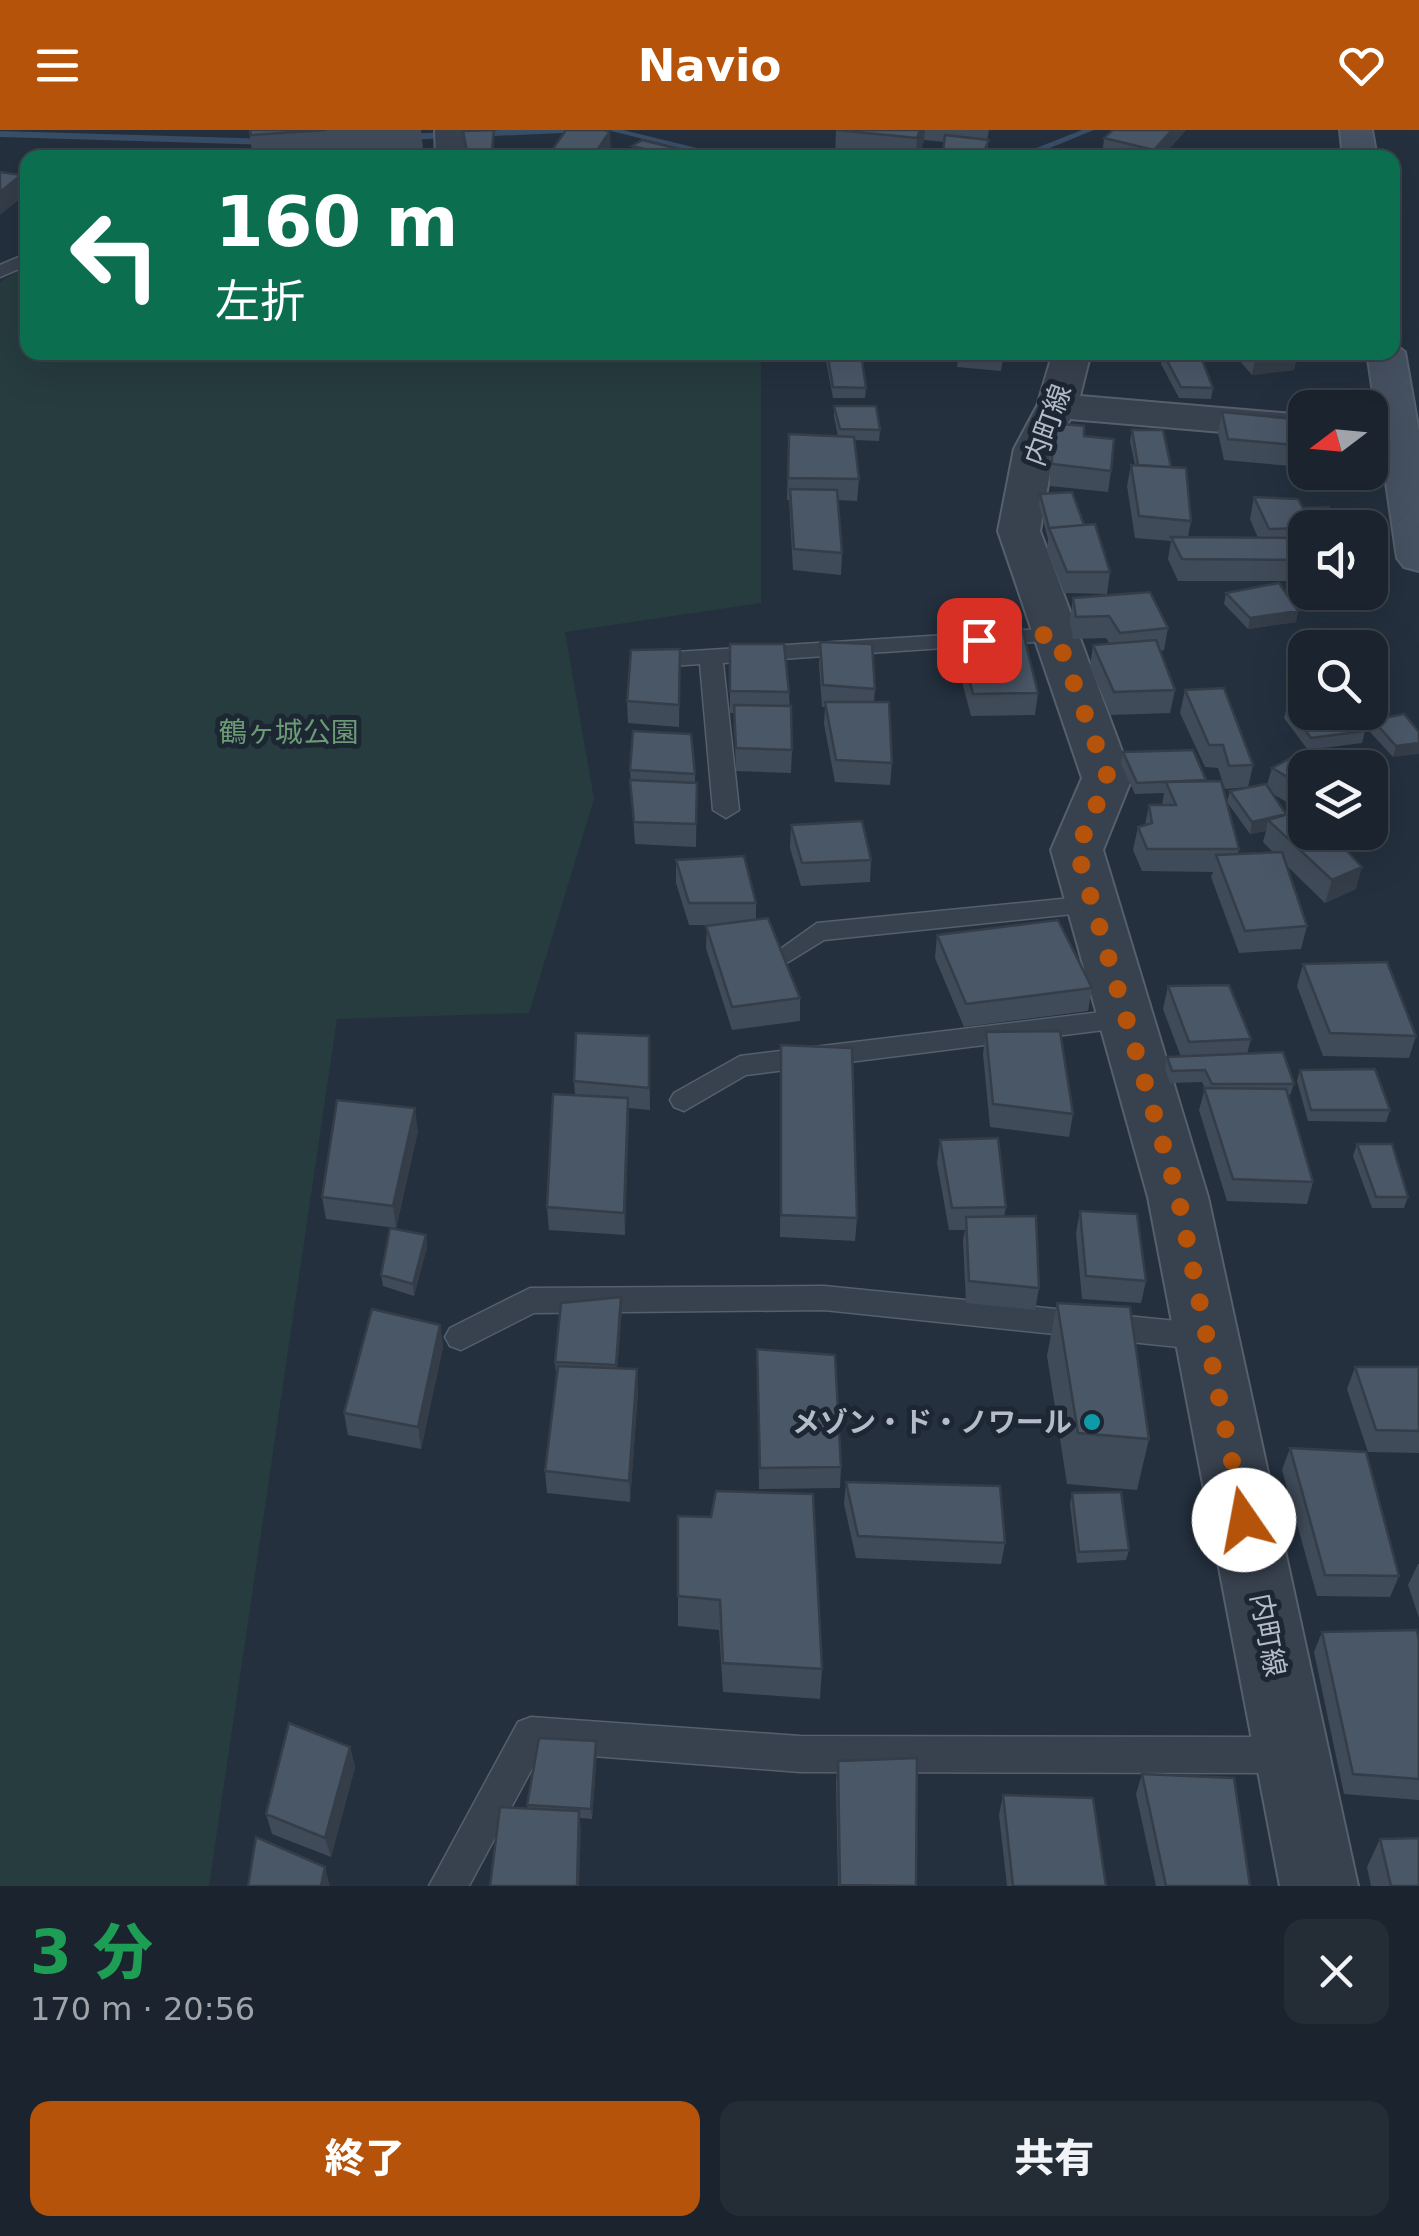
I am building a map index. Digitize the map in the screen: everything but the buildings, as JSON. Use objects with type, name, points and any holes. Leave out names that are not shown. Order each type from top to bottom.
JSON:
[{"type":"street","points":[[1385,390],[1386,360]]},
{"type":"street","points":[[1064,379],[1288,424]]},
{"type":"street","name":"内町線","points":[[1064,379],[1034,449],[1019,531],[1108,778],[1077,850],[1178,1196],[1319,1886]]},
{"type":"street","points":[[1388,448],[1419,558]]},
{"type":"lane","points":[[630,662],[1056,634]]},
{"type":"lane","points":[[710,657],[726,810]]},
{"type":"lane","points":[[785,955],[817,932],[1092,905]]},
{"type":"lane","points":[[684,1100],[740,1066],[1126,1019]]},
{"type":"lane","points":[[461,1336],[530,1301],[824,1298],[1207,1337]]},
{"type":"lane","points":[[448,1886],[531,1734],[800,1754],[1292,1755]]},
{"type":"green space","name":"鶴ヶ城公園","points":[[20,269],[20,360],[761,360],[761,603],[565,632],[594,799],[529,1013],[337,1019],[209,1886],[0,1886],[0,282]]},
{"type":"waterway","points":[[404,137],[563,130]]},
{"type":"waterway","points":[[611,130],[699,150]]},
{"type":"waterway","points":[[1036,150],[1090,130]]},
{"type":"waterway","points":[[0,134],[271,142]]},
{"type":"place","name":"メゾン・ド・ノワール","points":[[1092,1422]]},
{"type":"route","points":[[979,640],[1056,634],[1108,778],[1077,850],[1178,1196],[1244,1520]]}]
